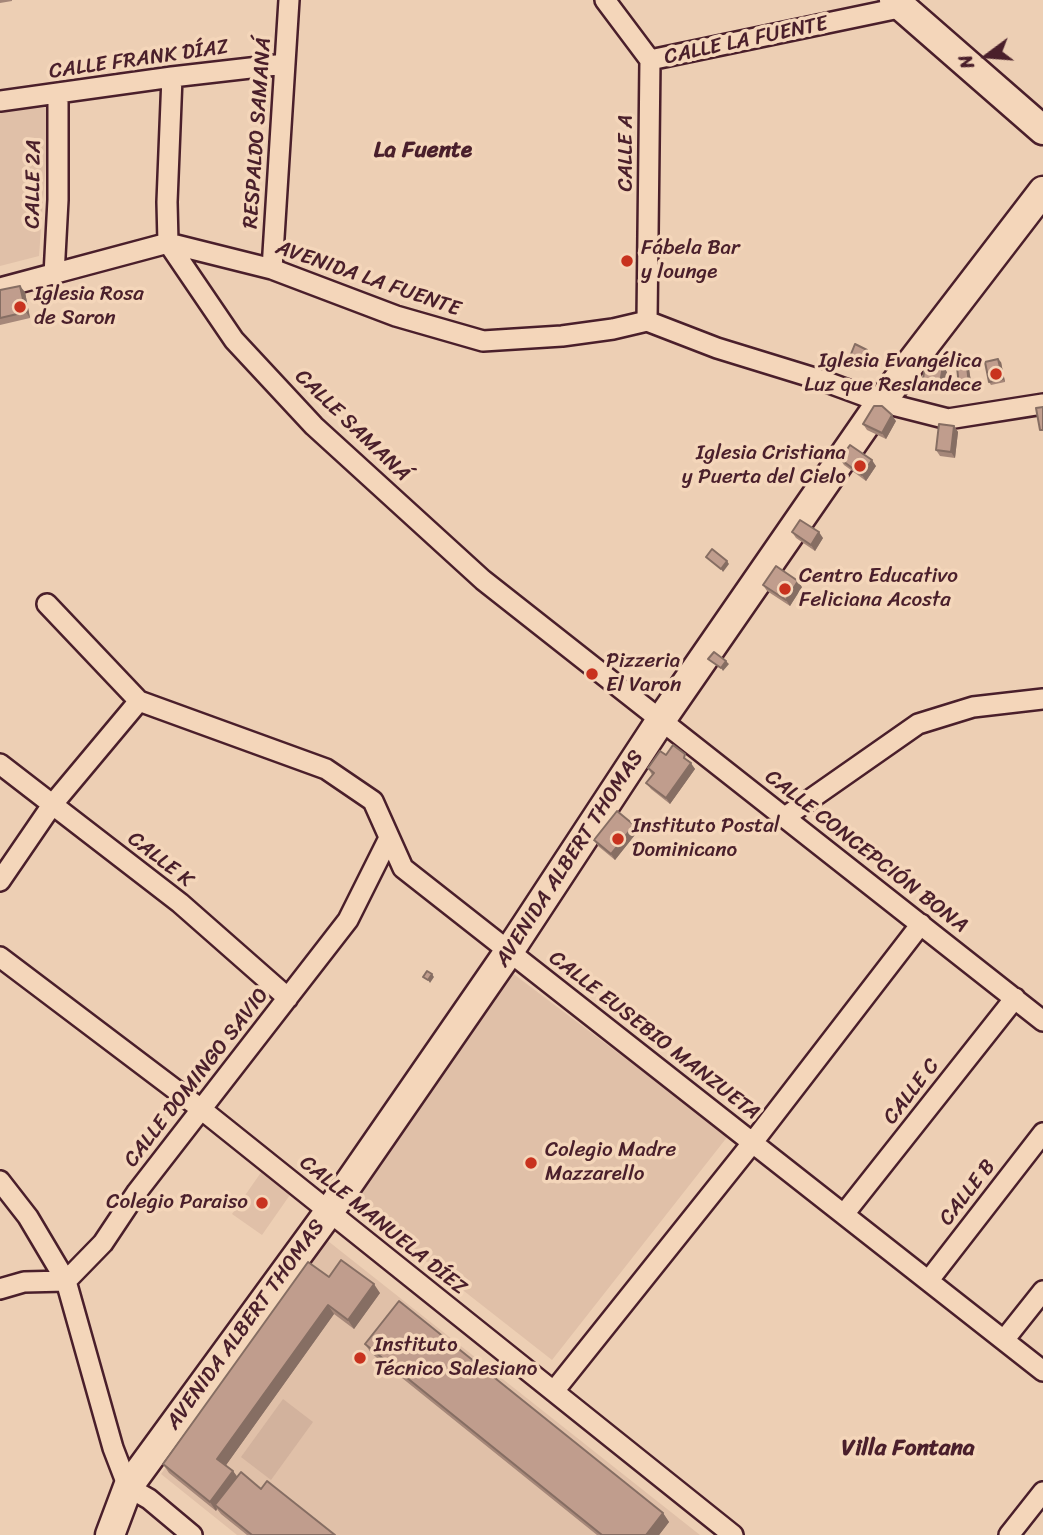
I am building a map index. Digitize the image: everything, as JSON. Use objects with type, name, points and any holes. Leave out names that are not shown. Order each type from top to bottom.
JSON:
[{"type":"main road","points":[[907,2],[1043,130]]},
{"type":"main road","name":"AVENIDA ALBERT THOMAS","points":[[110,1535],[128,1487],[329,1212],[508,953],[661,720],[881,402],[1043,191]]},
{"type":"street","name":"RESPALDO SAMANÁ","points":[[272,269],[289,0]]},
{"type":"street","points":[[605,0],[650,60]]},
{"type":"street","name":"CALLE LA FUENTE","points":[[650,60],[907,2]]},
{"type":"street","name":"CALLE A","points":[[647,321],[650,60]]},
{"type":"street","name":"CALLE FRANK DÍAZ","points":[[0,101],[285,64]]},
{"type":"street","points":[[168,243],[172,77]]},
{"type":"street","name":"CALLE 2A","points":[[54,275],[58,200],[58,93]]},
{"type":"street","name":"AVENIDA LA FUENTE","points":[[0,288],[168,243],[272,269],[396,316],[484,341],[562,336],[647,321]]},
{"type":"street","name":"CALLE SAMANÁ","points":[[168,243],[234,340],[314,426],[483,580],[661,720]]},
{"type":"street","points":[[647,321],[717,348],[821,380],[881,402],[948,419],[1043,404]]},
{"type":"street","name":"CALLE EUSEBIO MANZUETA","points":[[47,604],[139,701],[326,769],[373,801],[403,868],[1043,1371]]},
{"type":"street","points":[[785,817],[918,724],[974,707],[1043,699]]},
{"type":"street","points":[[0,881],[52,805],[139,701]]},
{"type":"street","name":"CALLE CONCEPCIÓN BONA","points":[[661,720],[1043,1021]]},
{"type":"street","name":"CALLE K","points":[[0,764],[180,903],[288,998]]},
{"type":"street","name":"CALLE DOMINGO SAVIO","points":[[66,1282],[103,1243],[137,1192],[348,920],[389,838]]},
{"type":"street","points":[[554,1391],[753,1142],[921,924]]},
{"type":"street","name":"CALLE MANUELA DÍEZ","points":[[0,957],[201,1109],[733,1535]]},
{"type":"street","name":"CALLE C","points":[[844,1214],[1015,998]]},
{"type":"street","name":"CALLE B","points":[[929,1280],[1043,1133]]},
{"type":"street","points":[[0,1181],[28,1217],[66,1282],[113,1448],[128,1487],[149,1499],[192,1535]]},
{"type":"street","points":[[0,1289],[24,1282],[66,1282]]},
{"type":"street","points":[[1004,1340],[1043,1292]]},
{"type":"street","points":[[1009,1535],[1043,1492]]},
{"type":"shaded area","points":[[50,107],[39,256],[0,266],[0,112]]},
{"type":"shaded area","name":"Colegio Madre Mazzarello","points":[[499,963],[728,1136],[552,1360],[335,1190]]},
{"type":"shaded area","name":"Colegio Paraiso","points":[[262,1171],[292,1192],[262,1235],[232,1214]]},
{"type":"shaded area","name":"Instituto Técnico Salesiano","points":[[328,1241],[700,1535],[237,1535],[161,1474]]},
{"type":"shaded area","points":[[283,1399],[313,1422],[271,1480],[241,1457]]},
{"type":"building","points":[[20,286],[26,312],[0,318],[0,290]]},
{"type":"building","points":[[855,344],[867,350],[863,362],[849,359]]},
{"type":"building","name":"Iglesia Evangélica Luz que Reslandece","points":[[998,359],[1003,379],[989,382],[985,362]]},
{"type":"building","points":[[925,363],[943,366],[940,383],[923,380]]},
{"type":"building","points":[[967,366],[969,385],[959,386],[957,367]]},
{"type":"building","points":[[874,406],[882,406],[892,415],[882,433],[863,424]]},
{"type":"building","points":[[1043,407],[1043,430],[1040,430],[1036,408]]},
{"type":"building","points":[[939,424],[954,426],[951,452],[936,450]]},
{"type":"building","name":"Iglesia Cristiana y Puerta del Cielo","points":[[850,445],[872,460],[862,475],[840,459]]},
{"type":"building","points":[[800,520],[819,532],[811,545],[792,532]]},
{"type":"building","points":[[712,549],[727,561],[721,569],[706,557]]},
{"type":"building","name":"Centro Educativo Feliciana Acosta","points":[[776,566],[798,581],[786,600],[763,585]]},
{"type":"building","points":[[714,652],[726,661],[721,668],[708,659]]},
{"type":"building","points":[[673,745],[685,754],[684,758],[691,763],[666,798],[646,783],[654,773],[648,768],[660,751],[666,755]]},
{"type":"building","name":"Instituto Postal Dominicano","points":[[617,811],[634,825],[611,854],[594,840]]},
{"type":"building","points":[[427,971],[432,974],[428,980],[423,977]]},
{"type":"building","points":[[341,1260],[374,1284],[348,1320],[328,1305],[217,1459],[233,1471],[210,1502],[163,1464],[308,1262],[329,1277]]},
{"type":"building","points":[[399,1301],[663,1513],[646,1535],[602,1535],[365,1344]]},
{"type":"building","points":[[241,1472],[261,1489],[267,1481],[335,1535],[252,1535],[215,1505]]},
{"type":"place","name":"Fábela Bar y lounge","points":[[627,261]]},
{"type":"place","name":"Iglesia Rosa de Saron","points":[[20,307]]},
{"type":"place","name":"Iglesia Evangélica Luz que Reslandece","points":[[996,374]]},
{"type":"place","name":"Iglesia Cristiana y Puerta del Cielo","points":[[860,466]]},
{"type":"place","name":"Centro Educativo Feliciana Acosta","points":[[785,589]]},
{"type":"place","name":"Pizzeria El Varon","points":[[592,674]]},
{"type":"place","name":"Instituto Postal Dominicano","points":[[618,839]]},
{"type":"place","name":"Colegio Madre Mazzarello","points":[[531,1163]]},
{"type":"place","name":"Colegio Paraiso","points":[[262,1203]]},
{"type":"place","name":"Instituto Técnico Salesiano","points":[[360,1358]]},
{"type":"district","name":"La Fuente","points":[[423,151]]},
{"type":"district","name":"Villa Fontana","points":[[908,1449]]}]
